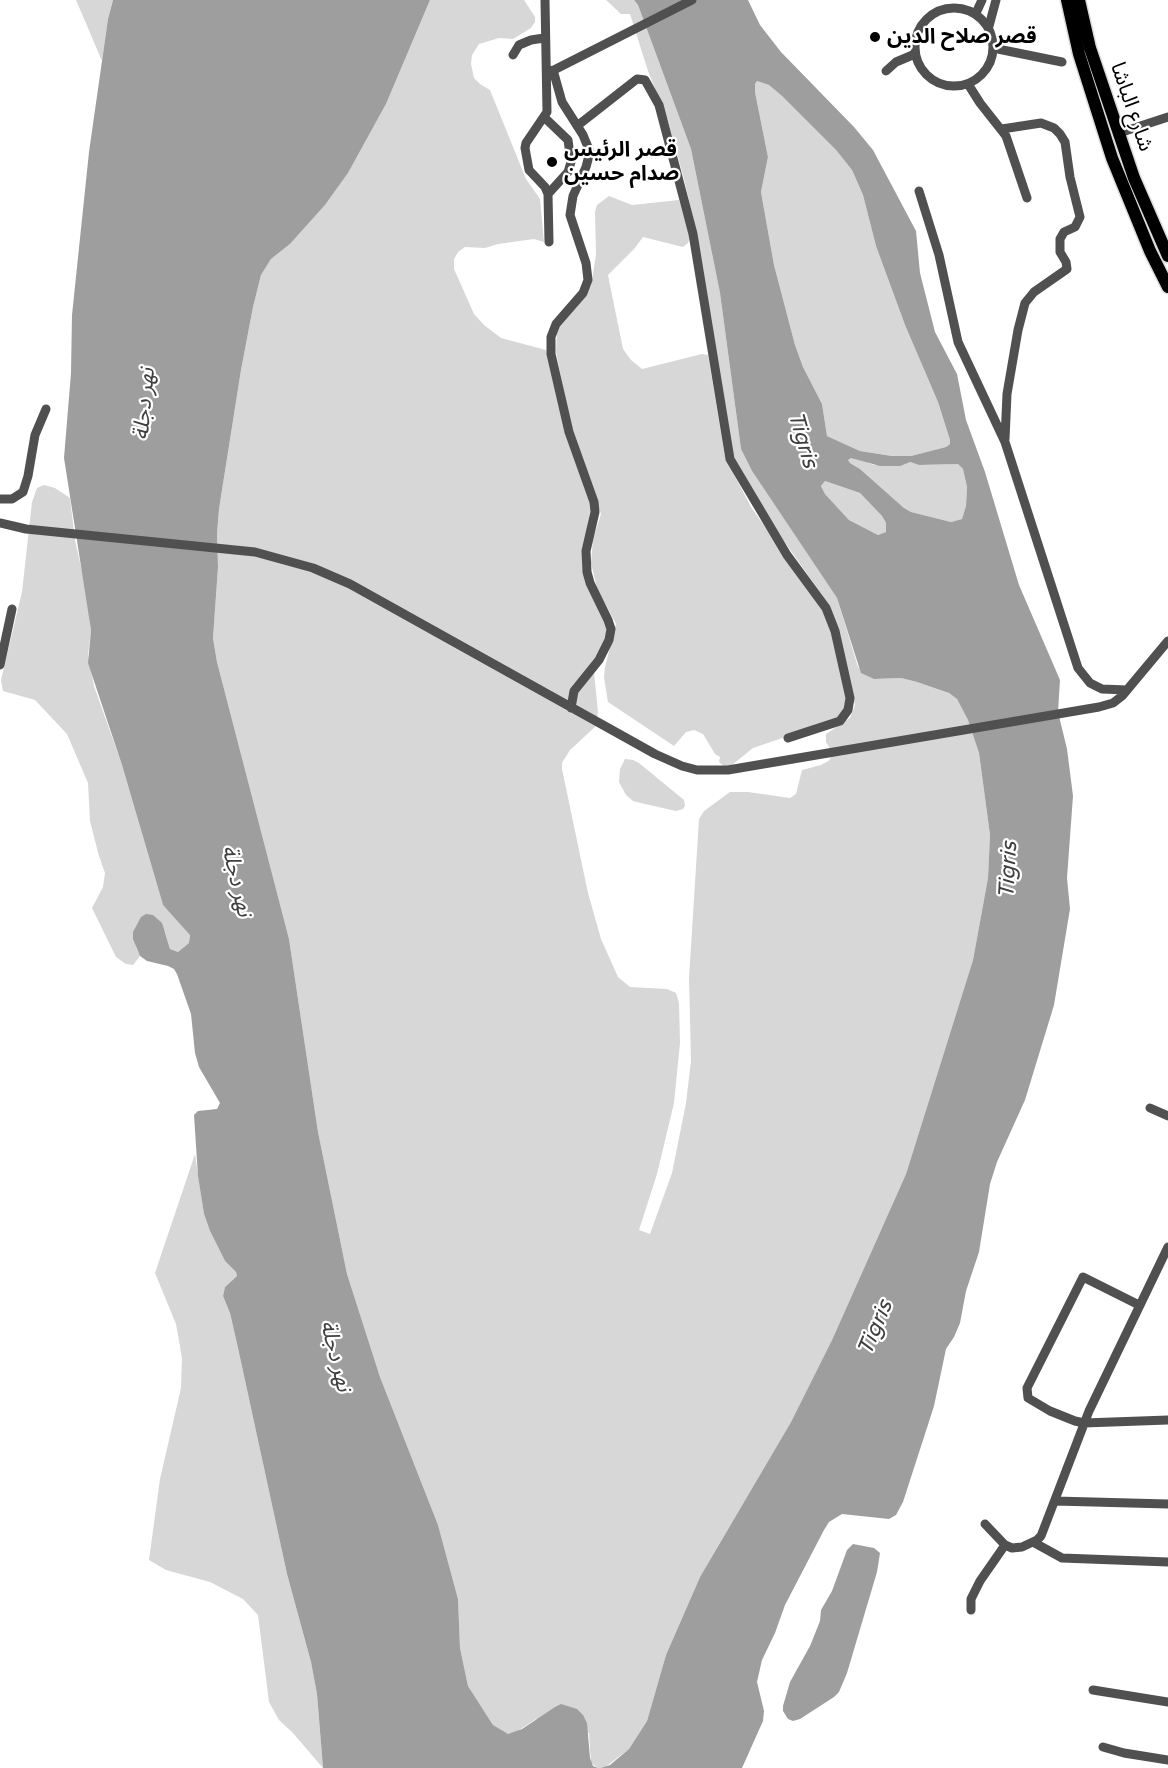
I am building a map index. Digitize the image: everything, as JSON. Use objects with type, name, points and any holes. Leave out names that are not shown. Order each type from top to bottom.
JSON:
[{"type":"main road","points":[[1067,0],[1079,54],[1112,158],[1150,251],[1168,287]]},
{"type":"main road","name":"شارع الباشا","points":[[1079,0],[1090,48],[1134,178],[1165,243],[1168,256]]},
{"type":"street","points":[[545,0],[544,38],[550,72],[562,102],[588,143],[591,152],[573,196],[570,216],[586,263],[588,280],[583,293],[556,324],[551,337],[551,354],[569,432],[594,502],[595,512],[586,551],[587,572],[611,629],[609,640],[599,660],[574,691],[571,708]]},
{"type":"street","points":[[550,72],[692,0]]},
{"type":"street","points":[[976,13],[982,0]]},
{"type":"street","points":[[989,26],[976,13],[958,7],[935,13],[918,31],[915,43],[915,54],[923,71],[938,82],[956,86],[968,84],[979,76],[988,66],[993,48],[989,26],[996,0]]},
{"type":"street","points":[[513,55],[519,45],[544,38]]},
{"type":"street","points":[[993,48],[1062,62]]},
{"type":"street","points":[[886,71],[896,62],[915,54]]},
{"type":"street","points":[[549,242],[548,194],[545,187],[529,170],[525,148],[547,112],[550,72]]},
{"type":"street","points":[[577,126],[637,79],[645,80],[659,105],[693,234],[730,459],[787,555],[826,608],[835,631],[850,699],[849,710],[840,721],[788,738]]},
{"type":"street","points":[[968,84],[980,103],[1002,129],[1013,152],[1027,198]]},
{"type":"street","points":[[1119,133],[1168,117]]},
{"type":"street","points":[[545,118],[568,140],[571,162],[568,172],[548,194]]},
{"type":"street","points":[[1002,129],[1041,123],[1054,128],[1060,134],[1066,146],[1070,177],[1080,217],[1078,224],[1064,232],[1060,240],[1060,252],[1067,269],[1034,292],[1025,303],[1007,394],[1005,442]]},
{"type":"street","points":[[919,191],[939,255],[958,342],[1005,442],[1078,668],[1090,683],[1102,689],[1126,690]]},
{"type":"street","points":[[1150,251],[1165,243]]},
{"type":"street","points":[[0,499],[12,499],[23,492],[27,482],[35,435],[46,409]]},
{"type":"street","points":[[0,523],[26,529],[234,549],[284,558],[332,575],[668,761],[697,770],[728,771],[1099,707],[1113,703],[1168,641]]},
{"type":"street","points":[[0,665],[12,609]]},
{"type":"street","points":[[1150,1108],[1168,1116]]},
{"type":"street","points":[[985,1524],[1005,1545],[1018,1548],[1033,1542],[1043,1531],[1084,1423],[1168,1247]]},
{"type":"street","points":[[1139,1305],[1083,1277],[1028,1388],[1028,1398],[1074,1421],[1084,1423],[1168,1420]]},
{"type":"street","points":[[1055,1501],[1168,1504]]},
{"type":"street","points":[[1033,1542],[1062,1558],[1168,1562]]},
{"type":"street","points":[[971,1610],[971,1599],[1005,1545]]},
{"type":"street","points":[[1093,1690],[1168,1702]]},
{"type":"street","points":[[1103,1747],[1168,1760]]},
{"type":"shaded area","points":[[76,0],[113,0],[102,61]]},
{"type":"shaded area","points":[[430,0],[524,0],[535,17],[531,28],[513,39],[499,38],[479,44],[472,55],[471,64],[474,78],[490,90],[526,179],[540,199],[544,242],[534,239],[485,248],[465,247],[454,259],[454,269],[474,314],[484,325],[501,338],[546,350],[568,442],[591,505],[582,563],[585,583],[606,623],[607,637],[594,672],[598,712],[596,726],[570,750],[562,763],[562,769],[588,893],[601,939],[618,977],[630,987],[667,989],[676,993],[679,1003],[680,1043],[674,1103],[657,1174],[639,1230],[650,1234],[672,1173],[686,1103],[691,1061],[689,978],[699,819],[704,811],[730,792],[790,798],[796,794],[802,770],[830,760],[831,750],[826,742],[826,734],[850,718],[855,705],[829,605],[772,524],[732,454],[697,235],[668,121],[648,71],[630,14],[621,14],[606,0],[634,0],[638,5],[691,149],[720,293],[741,449],[752,471],[837,598],[858,667],[874,679],[901,678],[949,693],[957,699],[968,720],[979,753],[990,835],[988,878],[973,960],[906,1174],[832,1340],[791,1422],[700,1577],[666,1655],[647,1721],[629,1749],[604,1768],[598,1768],[591,1763],[589,1733],[536,1719],[516,1732],[508,1734],[493,1725],[468,1686],[460,1648],[458,1599],[438,1525],[380,1377],[347,1274],[318,1132],[289,939],[217,662],[213,638],[219,509],[241,370],[261,275],[271,259],[290,244],[325,205],[348,173],[386,104]]},
{"type":"shaded area","points":[[757,81],[769,85],[782,96],[836,150],[852,170],[863,195],[876,246],[905,325],[938,402],[950,440],[950,444],[946,447],[911,456],[892,456],[860,451],[827,436],[822,404],[803,367],[795,345],[774,265],[761,192],[768,157],[755,92]]},
{"type":"shaded area","points":[[609,196],[632,205],[679,200],[690,237],[688,243],[683,247],[643,237],[608,275],[623,349],[642,369],[702,354],[708,355],[725,457],[751,507],[818,602],[826,617],[831,629],[847,700],[842,715],[832,721],[753,748],[727,769],[719,762],[720,757],[715,754],[703,734],[694,730],[686,732],[674,746],[608,702],[604,678],[605,667],[616,624],[597,588],[591,563],[593,539],[601,514],[573,438],[556,352],[560,324],[591,286],[596,255],[595,212],[597,205]]},
{"type":"shaded area","points":[[849,458],[874,465],[910,462],[919,465],[958,464],[963,469],[967,487],[966,506],[962,519],[951,522],[911,512],[850,463]]},
{"type":"shaded area","points":[[825,481],[860,493],[882,516],[886,523],[886,532],[878,535],[849,520],[825,494],[821,486]]},
{"type":"shaded area","points":[[44,485],[55,488],[70,498],[75,540],[86,590],[91,630],[88,655],[94,686],[122,765],[163,905],[190,934],[189,943],[178,952],[170,949],[165,932],[136,947],[140,956],[133,965],[126,964],[116,957],[92,908],[103,887],[105,873],[90,821],[88,783],[67,734],[35,700],[3,691],[1,680],[22,592],[32,502],[37,488]]},
{"type":"shaded area","points":[[625,759],[639,763],[684,800],[683,809],[676,811],[645,804],[633,801],[626,795],[619,782],[620,769]]},
{"type":"shaded area","points":[[195,1154],[204,1214],[225,1261],[237,1276],[225,1287],[223,1296],[230,1313],[287,1574],[311,1662],[317,1694],[323,1768],[279,1720],[269,1702],[258,1615],[243,1599],[210,1582],[166,1570],[149,1560],[160,1479],[181,1388],[182,1358],[176,1324],[155,1273]]},
{"type":"water","name":"نهر دجلة","points":[[113,0],[430,0],[386,104],[348,173],[325,205],[290,244],[271,259],[261,275],[241,370],[219,509],[213,638],[217,662],[289,939],[318,1132],[347,1274],[380,1377],[438,1525],[458,1599],[460,1648],[468,1686],[493,1725],[508,1734],[522,1729],[561,1704],[577,1709],[587,1723],[590,1758],[593,1766],[598,1768],[323,1768],[317,1694],[311,1662],[287,1574],[230,1313],[223,1296],[225,1287],[237,1276],[225,1261],[210,1231],[204,1214],[198,1176],[194,1115],[198,1111],[217,1109],[220,1103],[199,1067],[195,1053],[191,1014],[177,974],[168,966],[147,961],[140,956],[133,939],[133,932],[141,917],[146,914],[153,915],[162,923],[170,949],[178,952],[189,943],[190,935],[163,905],[122,765],[88,663],[91,630],[64,458],[71,373],[72,315],[89,152],[108,19]]},
{"type":"water","name":"Tigris","points":[[634,0],[748,0],[760,25],[781,52],[854,127],[873,150],[916,231],[920,273],[935,332],[957,374],[966,420],[985,472],[1019,585],[1060,680],[1058,712],[1067,749],[1073,796],[1067,878],[1070,909],[1054,1005],[1025,1100],[997,1162],[990,1184],[979,1252],[966,1291],[960,1323],[946,1349],[934,1406],[903,1502],[896,1515],[889,1519],[842,1514],[829,1522],[824,1530],[785,1605],[762,1660],[757,1682],[764,1711],[763,1721],[742,1768],[601,1768],[610,1765],[629,1749],[647,1721],[666,1655],[700,1577],[791,1422],[832,1340],[906,1174],[973,960],[988,878],[990,835],[979,753],[968,720],[957,699],[949,693],[917,682],[901,678],[874,679],[861,673],[837,598],[752,471],[741,449],[720,293],[691,149],[638,5]],"holes":[[[757,81],[769,85],[782,96],[836,150],[852,170],[863,195],[876,246],[905,325],[938,402],[950,440],[950,444],[946,447],[911,456],[892,456],[860,451],[827,436],[822,404],[803,367],[795,345],[774,265],[761,192],[768,157],[755,92]],[[851,458],[880,466],[900,466],[910,462],[919,465],[958,464],[963,469],[967,487],[966,506],[962,519],[951,522],[911,512],[848,460]],[[825,481],[860,493],[882,516],[886,523],[886,532],[878,535],[849,520],[825,494],[821,486]]]},
{"type":"water","points":[[853,1544],[874,1548],[880,1553],[877,1572],[847,1673],[839,1692],[834,1697],[800,1719],[793,1721],[788,1719],[783,1711],[790,1682],[810,1646],[820,1621],[821,1610],[832,1591],[847,1550]]},
{"type":"place","name":"قصر صلاح الدين","points":[[875,37]]},
{"type":"place","name":"قصر الرئيس صدام حسين","points":[[552,162]]}]
